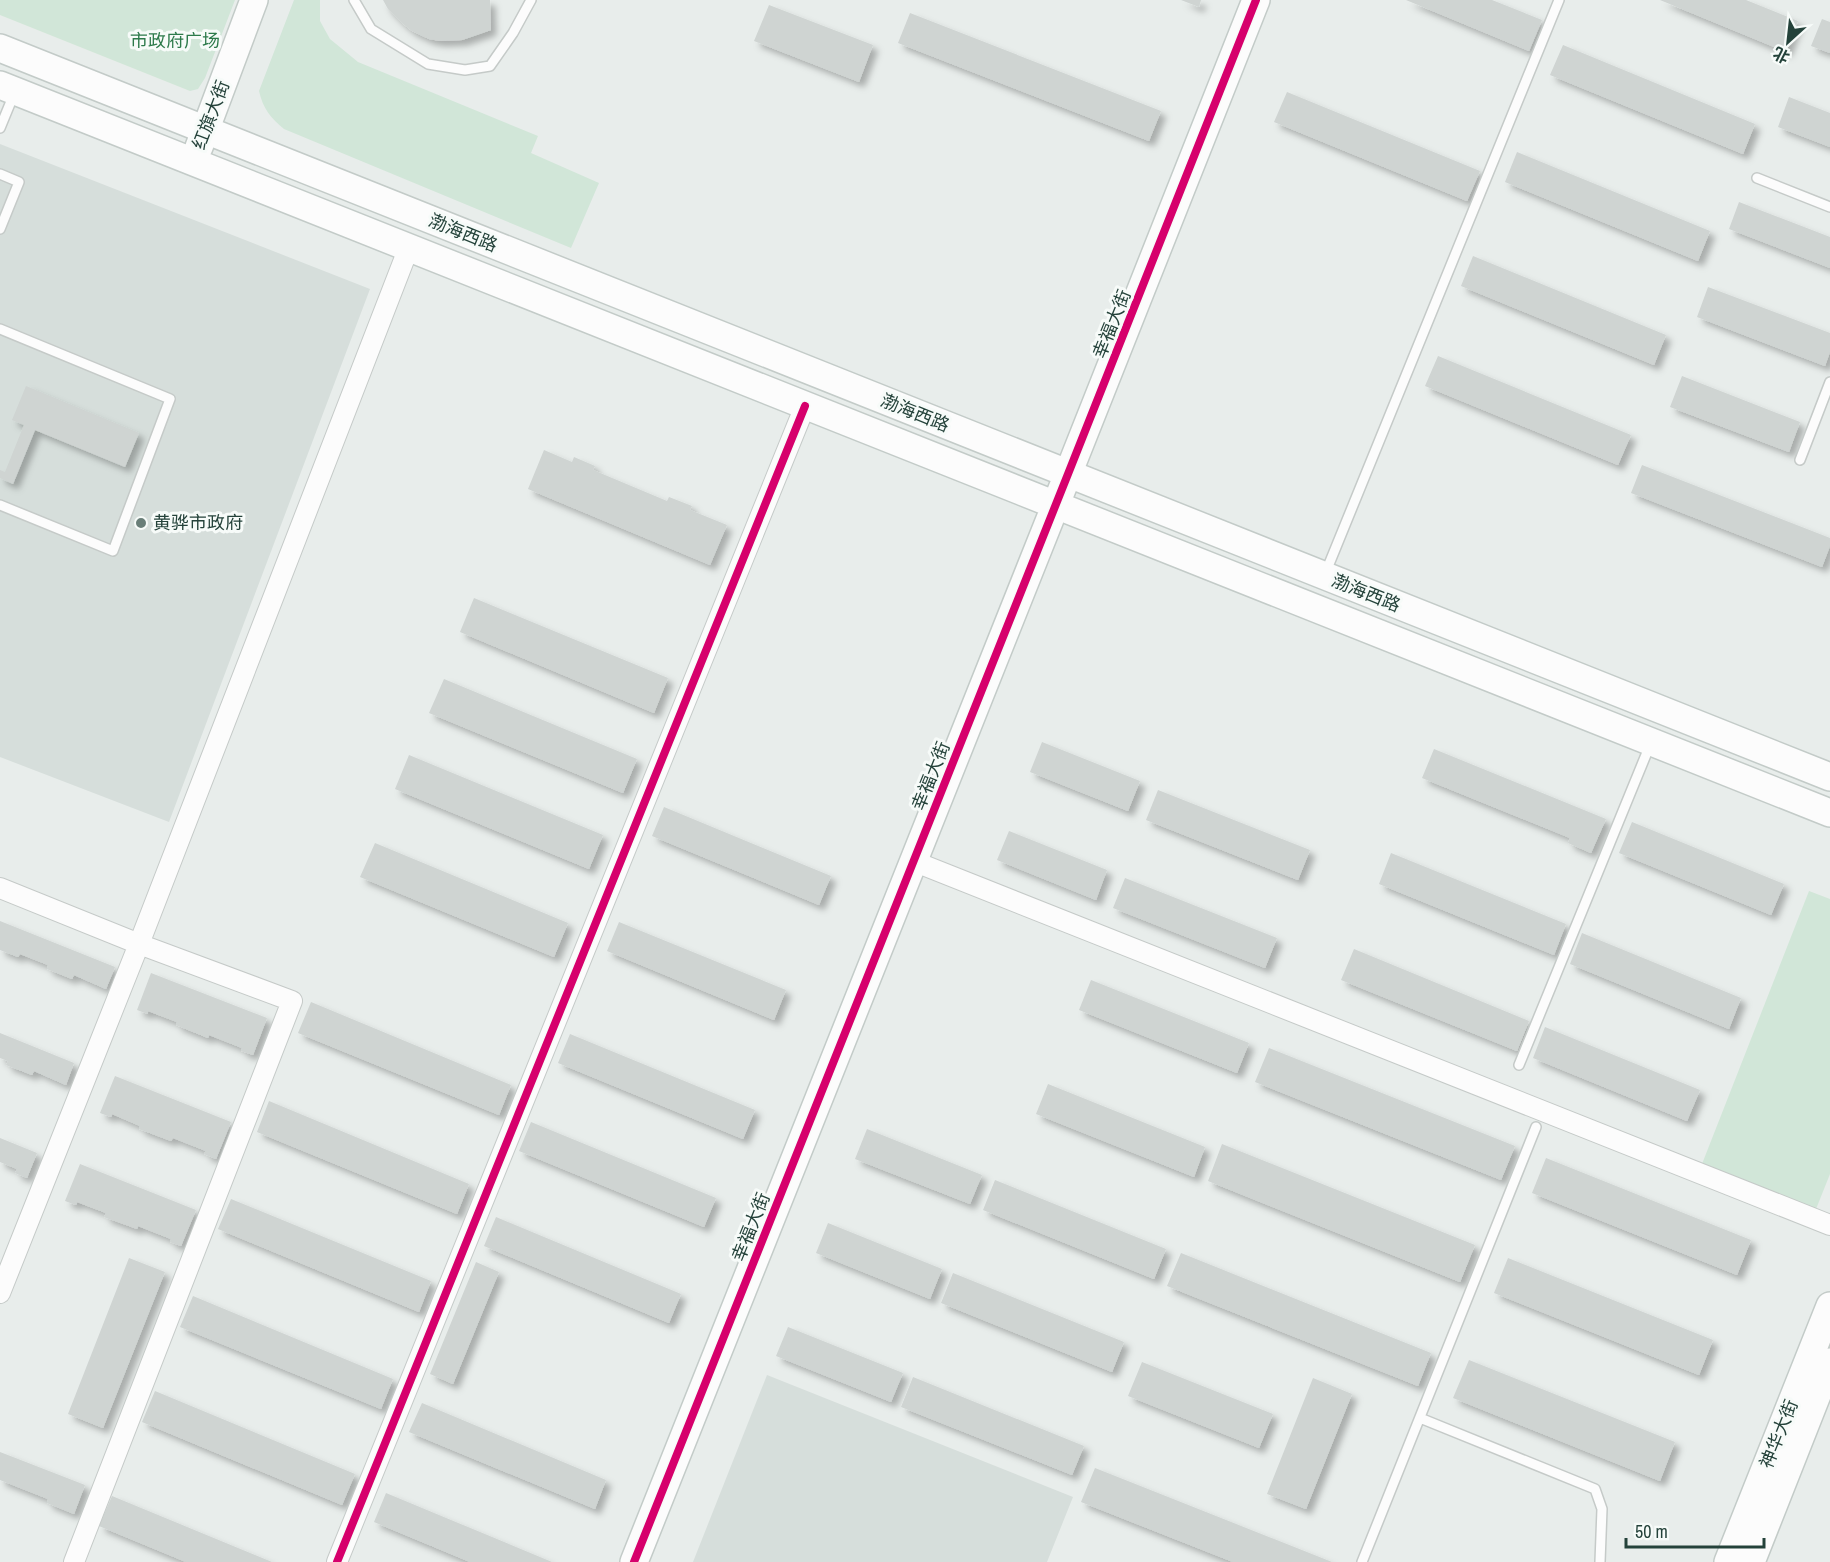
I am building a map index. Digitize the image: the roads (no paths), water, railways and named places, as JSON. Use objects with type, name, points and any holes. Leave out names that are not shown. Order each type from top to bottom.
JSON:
[{"type":"main road","name":"红旗大街","points":[[193,162],[254,0]]},
{"type":"main road","name":"幸福大街","points":[[634,1562],[1256,0]]},
{"type":"main road","name":"渤海西路","points":[[0,48],[1830,777]]},
{"type":"main road","name":"渤海西路","points":[[7,88],[1830,813]]},
{"type":"main road","name":"神华大街","points":[[1728,1562],[1830,1306]]},
{"type":"main road","name":"神华大街","points":[[1751,1562],[1830,1362]]},
{"type":"street","points":[[0,1293],[139,944],[409,247]]},
{"type":"street","points":[[337,1562],[805,406]]},
{"type":"street","points":[[913,861],[1830,1225]]},
{"type":"street","points":[[0,888],[139,944],[292,1001],[74,1562]]},
{"type":"lane","points":[[354,0],[371,29],[404,51],[428,64],[465,70],[490,66],[513,33],[531,0]]},
{"type":"lane","points":[[1324,576],[1560,0]]},
{"type":"lane","points":[[0,128],[7,88]]},
{"type":"lane","points":[[0,174],[19,182],[0,229]]},
{"type":"lane","points":[[1757,178],[1830,207]]},
{"type":"lane","points":[[0,328],[170,399],[112,551],[0,505]]},
{"type":"lane","points":[[1800,460],[1830,382]]},
{"type":"lane","points":[[1519,1065],[1652,741]]},
{"type":"lane","points":[[1362,1562],[1536,1127]]},
{"type":"lane","points":[[1420,1419],[1595,1489],[1602,1509],[1600,1562]]},
{"type":"place","name":"黄骅市政府","points":[[141,523]]},
{"type":"park label","name":"市政府广场","points":[[175,41]]}]
